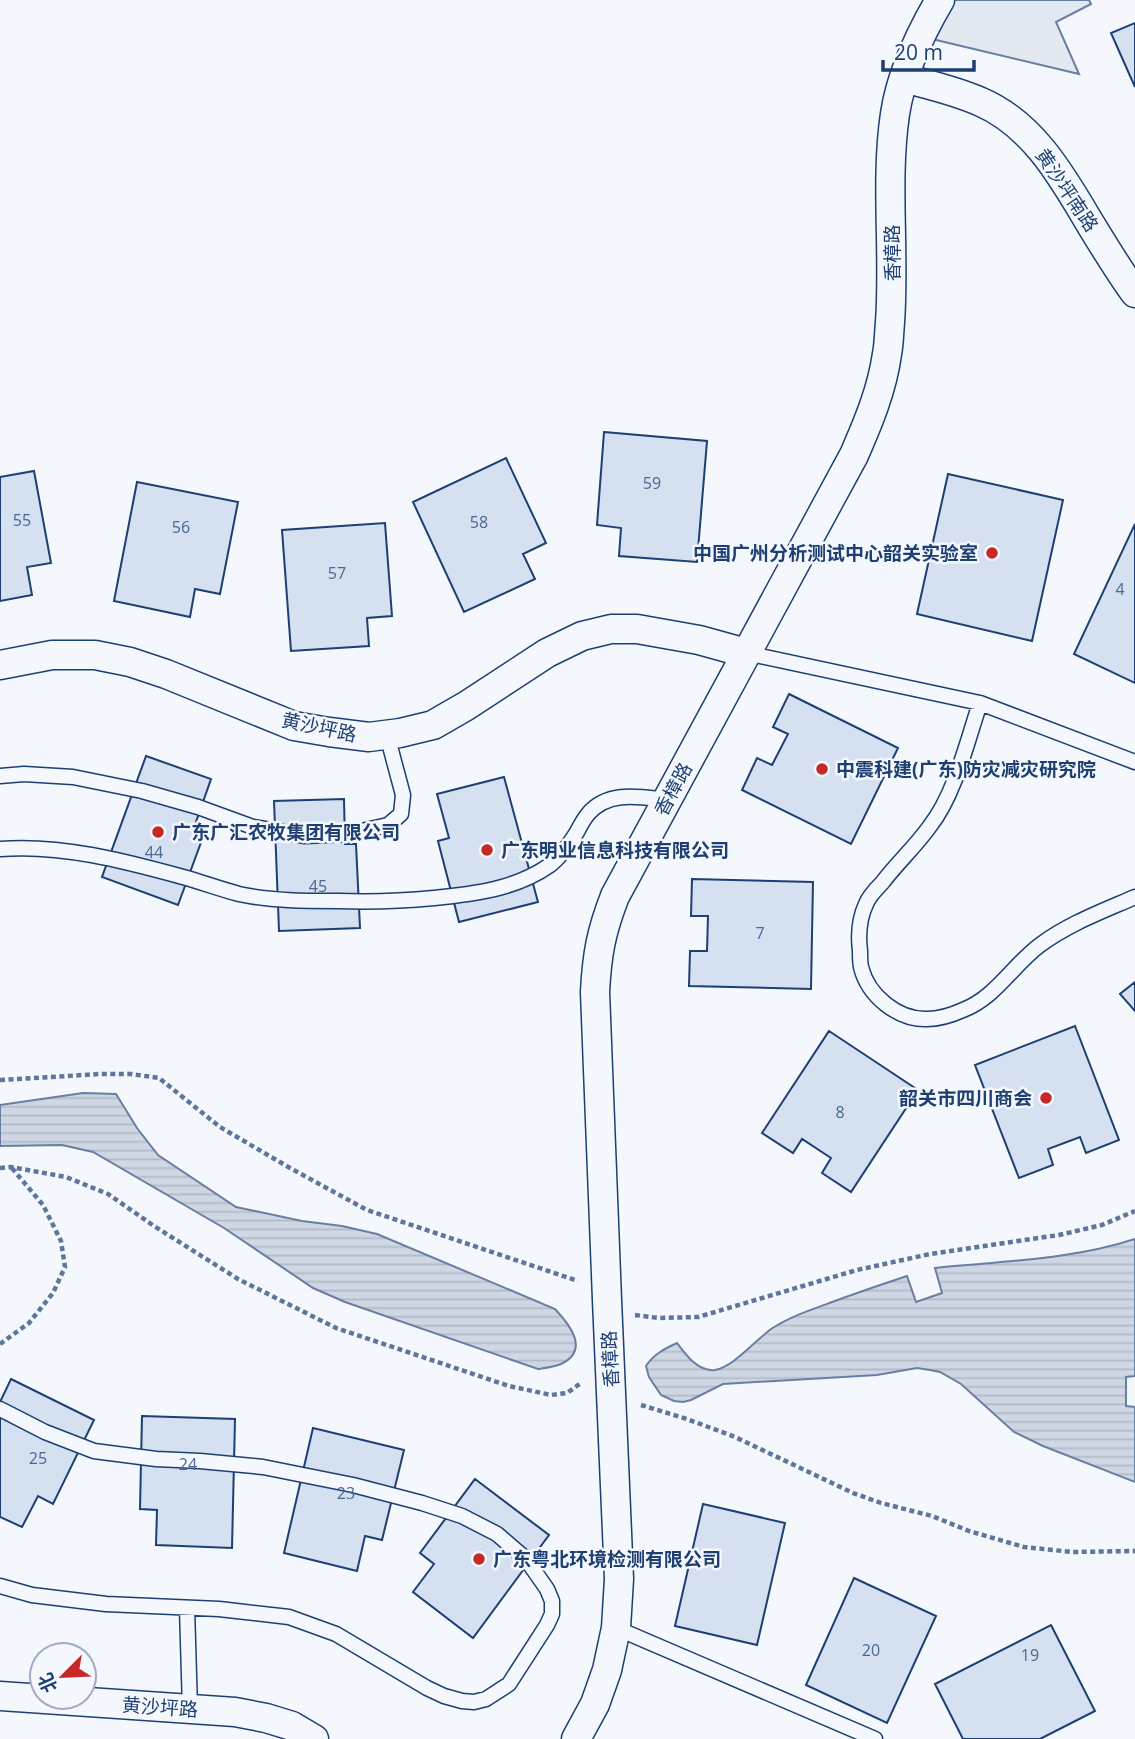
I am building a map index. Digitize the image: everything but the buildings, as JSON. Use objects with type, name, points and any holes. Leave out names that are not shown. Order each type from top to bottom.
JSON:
[{"type":"street","name":"香樟路","points":[[576,1739],[595,1704],[607,1670],[617,1628],[619,1579],[595,992],[597,959],[604,926],[615,896],[854,455],[873,410],[887,354],[892,293],[892,148],[896,111],[904,78],[928,20],[940,0]]},
{"type":"street","name":"黄沙坪南路","points":[[904,78],[983,102],[1013,120],[1039,145],[1069,187],[1135,293]]},
{"type":"street","name":"黄沙坪路","points":[[0,665],[52,655],[96,655],[130,662],[166,674],[295,726],[369,737],[433,725],[547,653],[582,636],[611,629],[637,629],[699,640],[746,653]]},
{"type":"street","name":"黄沙坪路","points":[[0,1696],[235,1712],[292,1726],[314,1739]]},
{"type":"lane","points":[[746,653],[980,703],[1135,762]]},
{"type":"lane","points":[[980,703],[946,802],[930,827],[866,902],[860,921],[861,968],[874,992],[887,1006],[908,1017],[927,1019],[962,1011],[988,996],[1041,944],[1135,897]]},
{"type":"lane","points":[[0,776],[24,774],[73,777],[142,791],[253,827],[305,836],[348,834],[388,825],[401,814],[403,795],[387,735]]},
{"type":"lane","points":[[0,849],[54,849],[131,864],[238,893],[267,898],[336,901],[425,899],[487,891],[528,878],[552,864],[588,814],[601,802],[628,796],[667,800]]},
{"type":"lane","points":[[0,1409],[45,1432],[94,1451],[156,1459],[263,1467],[353,1485],[462,1516],[497,1534],[526,1559],[547,1589],[552,1601],[552,1614],[509,1684],[486,1699],[474,1702],[444,1696],[337,1634],[289,1617],[219,1609],[106,1604],[32,1595],[0,1587]]},
{"type":"lane","points":[[187,1608],[190,1709]]},
{"type":"lane","points":[[617,1628],[875,1739]]},
{"type":"path","points":[[0,1080],[111,1074],[159,1078],[220,1127],[367,1210],[588,1285]]},
{"type":"path","points":[[0,1344],[29,1323],[52,1293],[65,1268],[61,1241],[43,1205],[10,1167]]},
{"type":"path","points":[[0,1168],[10,1167],[66,1177],[107,1194],[238,1279],[336,1328],[509,1386],[551,1395],[567,1393],[587,1379]]},
{"type":"path","points":[[626,1314],[659,1318],[698,1317],[858,1270],[930,1254],[1059,1235],[1102,1225],[1135,1210]]},
{"type":"path","points":[[640,1404],[734,1437],[853,1493],[932,1516],[980,1535],[1024,1548],[1072,1552],[1135,1551]]},
{"type":"shaded area","points":[[954,0],[1089,0],[1091,4],[1056,22],[1079,74],[932,39]]},
{"type":"shaded area","points":[[83,1093],[116,1094],[158,1155],[236,1207],[377,1234],[555,1309],[571,1330],[576,1345],[574,1352],[561,1364],[538,1369],[345,1302],[313,1288],[224,1228],[93,1152],[62,1145],[0,1146],[0,1105]]},
{"type":"shaded area","points":[[1135,1239],[1135,1376],[1126,1377],[1126,1406],[1135,1407],[1135,1482],[1014,1432],[961,1384],[940,1372],[917,1368],[877,1375],[723,1384],[683,1402],[661,1395],[649,1377],[646,1366],[660,1352],[677,1343],[698,1366],[709,1370],[722,1368],[786,1320],[880,1285],[907,1276],[916,1302],[942,1293],[935,1268],[1061,1256]]},
{"type":"place","name":"中国广州分析测试中心韶关实验室","points":[[992,553]]},
{"type":"place","name":"中震科建(广东)防灾减灾研究院","points":[[822,769]]},
{"type":"place","name":"广东广汇农牧集团有限公司","points":[[158,832]]},
{"type":"place","name":"广东明业信息科技有限公司","points":[[487,850]]},
{"type":"place","name":"韶关市四川商会","points":[[1046,1098]]},
{"type":"place","name":"广东粤北环境检测有限公司","points":[[479,1559]]}]
